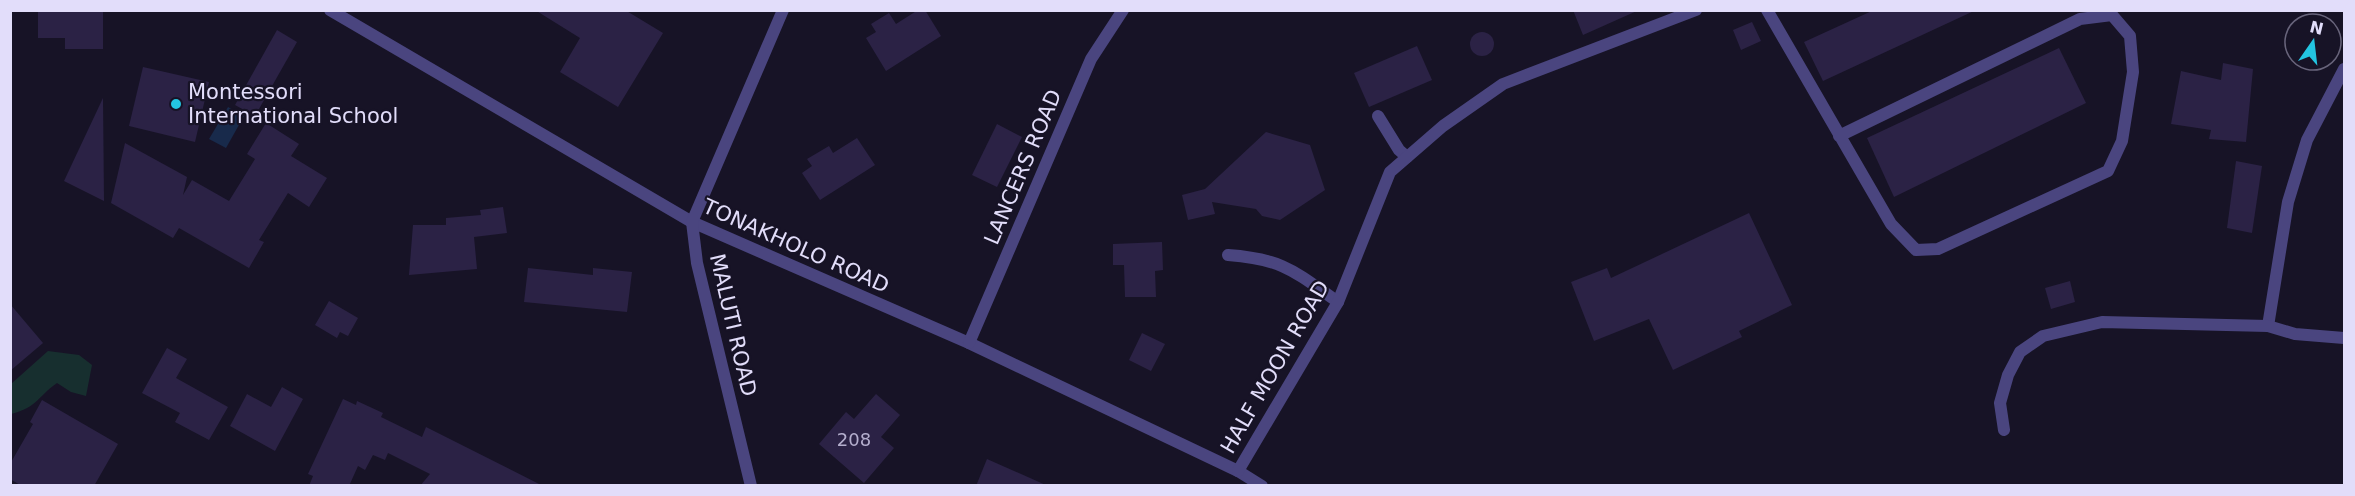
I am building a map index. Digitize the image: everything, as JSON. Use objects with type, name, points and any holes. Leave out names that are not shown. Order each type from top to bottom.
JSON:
[{"type":"street","name":"TONAKHOLO ROAD","points":[[330,10],[692,222],[969,343],[1238,471],[1262,486]]},
{"type":"street","points":[[692,222],[783,10]]},
{"type":"street","name":"LANCERS ROAD","points":[[969,343],[1091,59],[1123,10]]},
{"type":"street","name":"HALF MOON ROAD","points":[[1238,471],[1338,302],[1390,172],[1443,126],[1503,84],[1696,10]]},
{"type":"street","points":[[1767,10],[1839,136],[1891,224],[1916,250],[1938,249],[2108,171],[2122,141],[2133,72],[2130,36],[2112,15],[2080,19],[1839,136]]},
{"type":"street","points":[[2268,326],[2288,202],[2307,140],[2341,83],[2344,69]]},
{"type":"street","points":[[1378,116],[1407,157]]},
{"type":"street","name":"MALUTI ROAD","points":[[692,222],[697,263],[752,486]]},
{"type":"street","points":[[1228,255],[1261,258],[1288,267],[1338,302]]},
{"type":"street","points":[[2004,430],[2000,403],[2008,375],[2020,352],[2043,336],[2102,322],[2268,326],[2295,334],[2344,338]]},
{"type":"green space","points":[[48,351],[79,355],[92,365],[86,396],[71,392],[57,383],[32,405],[11,414],[11,384]]},
{"type":"water","points":[[228,107],[244,116],[226,148],[209,139]]},
{"type":"building","points":[[38,10],[103,10],[103,49],[65,49],[65,38],[38,38]]},
{"type":"building","points":[[535,10],[625,10],[663,33],[618,107],[560,72],[580,38]]},
{"type":"building","points":[[918,10],[925,10],[941,36],[886,71],[866,38],[876,32],[871,24],[889,13],[896,24]]},
{"type":"building","points":[[1573,10],[1639,10],[1583,35]]},
{"type":"building","points":[[1874,10],[1976,10],[1823,81],[1804,42]]},
{"type":"building","points":[[1752,22],[1761,41],[1741,50],[1733,30]]},
{"type":"building","points":[[277,30],[297,42],[255,116],[235,105]]},
{"type":"building","points":[[1482,32],[1487,33],[1493,39],[1493,49],[1487,55],[1482,56],[1477,55],[1471,49],[1470,44],[1471,39],[1477,33]]},
{"type":"building","points":[[1417,46],[1432,80],[1369,107],[1354,73]]},
{"type":"building","points":[[2059,48],[2086,103],[1894,197],[1867,138]]},
{"type":"building","points":[[2223,63],[2253,69],[2246,142],[2209,139],[2211,130],[2171,124],[2181,71],[2221,80]]},
{"type":"building","points":[[143,67],[209,82],[195,142],[129,126]]},
{"type":"building","points":[[103,98],[104,201],[64,181]]},
{"type":"building","points":[[266,123],[299,144],[291,156],[327,178],[309,207],[288,193],[259,240],[264,242],[249,268],[179,228],[173,238],[111,203],[125,143],[187,177],[183,195],[192,180],[229,201],[255,159],[247,154]]},
{"type":"building","points":[[997,124],[1022,137],[997,187],[972,175]]},
{"type":"building","points":[[1266,132],[1310,145],[1325,190],[1280,220],[1262,216],[1256,209],[1212,202],[1215,214],[1188,220],[1182,195],[1205,189]]},
{"type":"building","points":[[857,138],[875,165],[820,200],[802,173],[812,166],[807,159],[829,146],[833,153]]},
{"type":"building","points":[[2236,161],[2262,166],[2252,233],[2227,228]]},
{"type":"building","points":[[503,207],[507,233],[474,237],[477,269],[409,275],[413,225],[446,225],[446,218],[481,215],[480,210]]},
{"type":"building","points":[[1749,213],[1792,305],[1739,331],[1742,337],[1673,370],[1649,319],[1594,341],[1571,282],[1607,268],[1611,278]]},
{"type":"building","points":[[1162,242],[1163,270],[1155,271],[1156,297],[1125,297],[1124,265],[1113,265],[1113,244]]},
{"type":"building","points":[[528,268],[593,275],[593,268],[632,272],[627,312],[524,302]]},
{"type":"building","points":[[2070,281],[2075,302],[2051,309],[2045,288]]},
{"type":"building","points":[[329,301],[358,318],[348,336],[340,332],[337,338],[315,325]]},
{"type":"building","points":[[10,304],[43,343],[10,371]]},
{"type":"building","points":[[1142,333],[1165,344],[1151,371],[1129,360]]},
{"type":"building","points":[[167,348],[187,359],[176,378],[228,407],[209,440],[175,422],[180,413],[142,393]]},
{"type":"building","points":[[282,387],[303,399],[275,451],[230,426],[247,394],[271,407]]},
{"type":"building","points":[[876,394],[900,415],[881,437],[894,448],[864,483],[819,444],[846,412],[854,419]]},
{"type":"building","points":[[343,399],[356,405],[357,401],[383,413],[381,417],[422,437],[426,427],[543,486],[420,486],[430,474],[388,453],[385,460],[373,455],[365,470],[358,466],[349,486],[309,486],[313,476],[308,474]]},
{"type":"building","points":[[42,400],[118,444],[94,486],[22,486],[10,479],[10,464],[33,424],[30,422]]},
{"type":"building","points":[[987,459],[1048,486],[976,486]]},
{"type":"place","name":"Montessori International School","points":[[176,104]]}]
